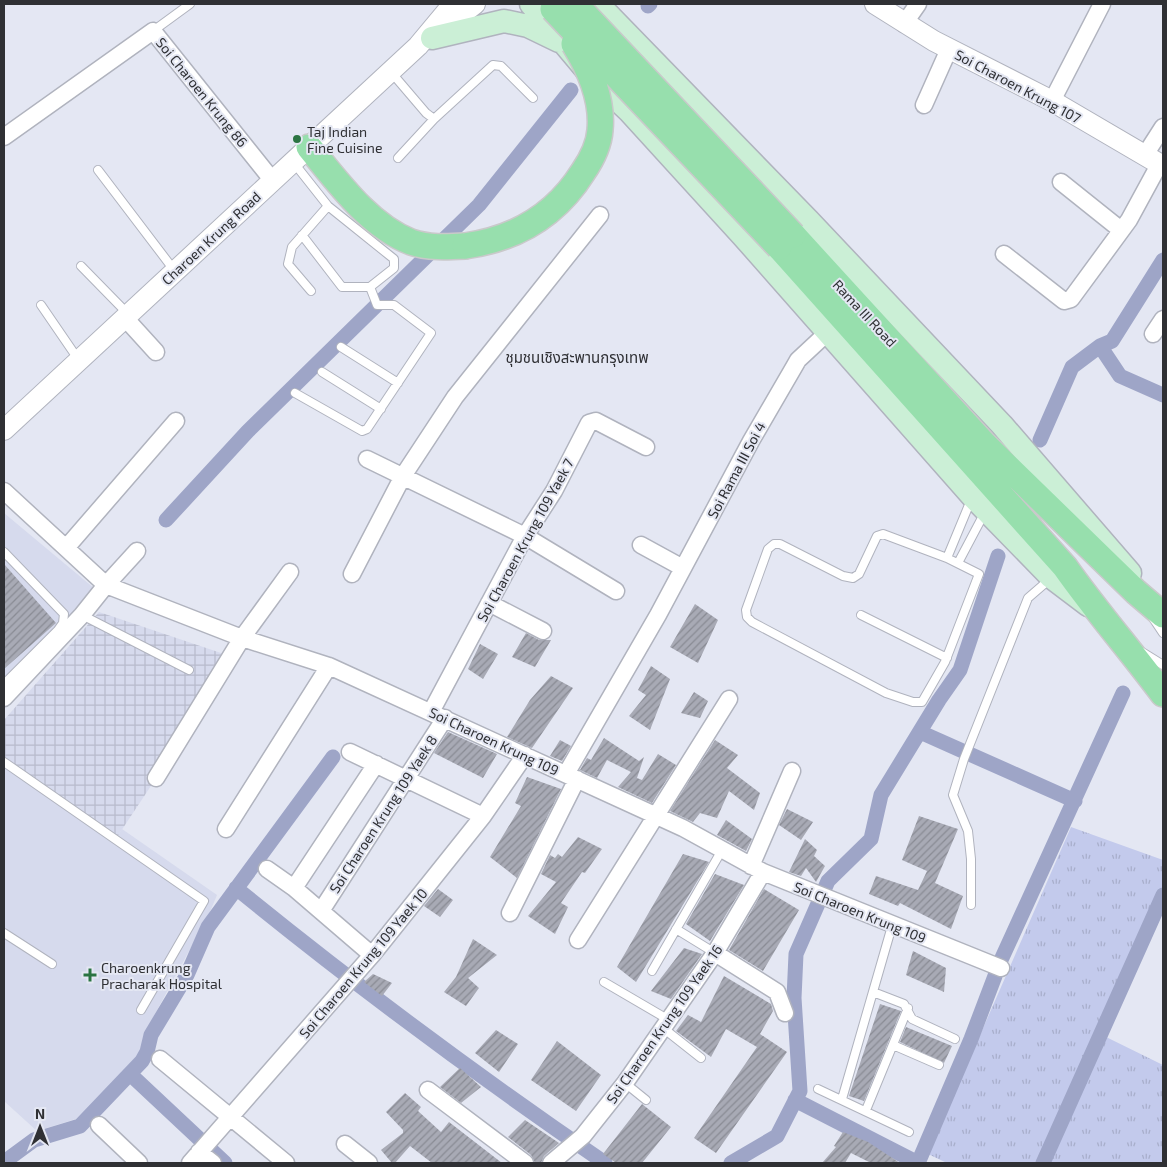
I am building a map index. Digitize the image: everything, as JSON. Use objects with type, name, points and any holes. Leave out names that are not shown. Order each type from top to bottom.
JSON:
[{"type":"main road","name":"Rama III Road","points":[[598,4],[815,226],[1002,425],[1163,610]]},
{"type":"main road","points":[[615,4],[622,29]]},
{"type":"main road","points":[[301,155],[390,231],[411,242],[428,245],[465,246],[482,244],[514,234],[557,206],[569,193],[590,162],[600,131],[596,90],[585,63],[552,5]]},
{"type":"main road","name":"Rama III Road","points":[[552,5],[564,43],[588,72],[630,112],[743,236],[979,503],[1051,578],[1096,611]]},
{"type":"main road","name":"Rama III Road","points":[[552,5],[984,443],[1136,592],[1163,610]]},
{"type":"main road","points":[[425,42],[477,26],[504,21],[528,26],[564,43]]},
{"type":"main road","points":[[630,112],[625,100],[623,86],[628,74],[642,68],[649,69],[673,82]]},
{"type":"main road","name":"Rama III Road","points":[[786,241],[1065,567],[1096,611],[1123,640],[1163,694]]},
{"type":"street","name":"Charoen Krung Road","points":[[425,42],[453,4]]},
{"type":"street","name":"Charoen Krung Road","points":[[4,430],[391,72],[425,42],[475,4]]},
{"type":"street","name":"Soi Charoen Krung 107","points":[[875,4],[904,24],[1052,101],[1156,161]]},
{"type":"street","points":[[904,24],[918,4]]},
{"type":"street","points":[[1052,101],[1102,4]]},
{"type":"street","name":"Soi Charoen Krung 86","points":[[4,137],[153,30],[273,181]]},
{"type":"street","points":[[924,105],[949,49]]},
{"type":"street","points":[[1004,254],[1064,301],[1071,300],[1122,230],[1156,161],[1163,127]]},
{"type":"street","points":[[1060,182],[1122,230]]},
{"type":"street","points":[[352,574],[403,476],[455,397],[600,215]]},
{"type":"street","points":[[128,317],[156,352]]},
{"type":"street","points":[[1153,334],[1163,319]]},
{"type":"street","name":"Soi Rama III Soi 4","points":[[510,914],[572,777],[751,441],[798,360],[827,333]]},
{"type":"street","points":[[66,548],[176,422]]},
{"type":"street","name":"Soi Charoen Krung 109 Yaek 7","points":[[438,715],[489,603],[525,536],[554,491],[589,423],[596,422],[646,447]]},
{"type":"street","points":[[367,459],[525,536],[616,591]]},
{"type":"street","name":"Soi Charoen Krung 109","points":[[4,491],[106,585],[242,638],[328,666],[656,816],[757,869],[892,926],[1002,968]]},
{"type":"street","points":[[641,545],[683,568]]},
{"type":"street","points":[[4,698],[82,615],[137,551]]},
{"type":"street","points":[[156,778],[242,638],[290,572]]},
{"type":"street","points":[[489,603],[543,631]]},
{"type":"street","points":[[226,829],[328,666]]},
{"type":"street","points":[[578,940],[729,699]]},
{"type":"street","name":"Soi Charoen Krung 109 Yaek 8","points":[[321,911],[407,779],[438,715]]},
{"type":"street","points":[[350,752],[483,816]]},
{"type":"street","name":"Soi Charoen Krung 109 Yaek 10","points":[[200,1151],[350,981],[483,816],[525,755]]},
{"type":"street","points":[[294,888],[376,764]]},
{"type":"street","name":"Soi Charoen Krung 109 Yaek 16","points":[[551,1163],[584,1136],[625,1083],[715,953],[757,869],[792,771]]},
{"type":"street","points":[[267,869],[294,888],[372,954]]},
{"type":"street","points":[[715,953],[776,992],[785,1013]]},
{"type":"street","points":[[160,1059],[229,1118],[286,1163]]},
{"type":"street","points":[[428,1090],[524,1163]]},
{"type":"street","points":[[99,1125],[139,1163]]},
{"type":"street","points":[[345,1144],[369,1163]]},
{"type":"street","points":[[200,1151],[213,1163]]},
{"type":"lane","points":[[153,30],[190,4]]},
{"type":"lane","points":[[398,158],[434,119],[493,65],[501,66],[533,98]]},
{"type":"lane","points":[[391,72],[426,113],[434,119]]},
{"type":"lane","points":[[301,155],[328,206],[394,259],[394,268],[370,287],[342,287],[302,235]]},
{"type":"lane","points":[[98,170],[175,272]]},
{"type":"lane","points":[[310,291],[288,264],[292,247],[328,206]]},
{"type":"lane","points":[[81,266],[128,317]]},
{"type":"lane","points":[[295,393],[362,431],[367,429],[430,333],[394,305],[377,305],[370,287]]},
{"type":"lane","points":[[41,305],[79,361]]},
{"type":"lane","points":[[341,347],[398,384]]},
{"type":"lane","points":[[322,372],[381,408]]},
{"type":"lane","points":[[947,558],[979,503]]},
{"type":"lane","points":[[958,563],[979,503]]},
{"type":"lane","points":[[883,534],[958,563],[977,572],[979,578],[947,658],[922,702],[913,702],[886,693],[752,622],[747,617],[746,610],[768,549],[774,544],[780,544],[844,576],[853,578],[859,574],[877,536],[883,534]]},
{"type":"lane","points":[[4,552],[64,614],[63,624],[58,630],[4,684]]},
{"type":"lane","points":[[971,905],[971,859],[968,831],[953,794],[964,759],[973,741],[1028,598],[1051,578]]},
{"type":"lane","points":[[1136,592],[1163,633]]},
{"type":"lane","points":[[82,615],[189,670]]},
{"type":"lane","points":[[861,615],[947,658]]},
{"type":"lane","points":[[1123,640],[1163,665]]},
{"type":"lane","points":[[4,762],[204,901],[204,905],[140,1010]]},
{"type":"lane","points":[[652,971],[722,850]]},
{"type":"lane","points":[[842,1099],[892,926]]},
{"type":"lane","points":[[676,928],[715,953]]},
{"type":"lane","points":[[5,937],[52,964]]},
{"type":"lane","points":[[604,982],[666,1024],[701,1058]]},
{"type":"lane","points":[[873,992],[904,1004],[908,1008],[912,1019],[955,1039]]},
{"type":"lane","points":[[866,1110],[908,1008]]},
{"type":"lane","points":[[893,1045],[939,1065]]},
{"type":"lane","points":[[625,1083],[646,1100]]},
{"type":"lane","points":[[818,1089],[866,1110],[909,1132]]},
{"type":"shaded area","points":[[4,513],[95,589],[4,689]]},
{"type":"shaded area","points":[[99,612],[236,658],[117,837],[4,759],[4,720]]},
{"type":"shaded area","name":"Charoenkrung Pracharak Hospital","points":[[4,759],[117,837],[122,829],[217,895],[209,914],[143,1036],[141,1051],[79,1118],[37,1131],[4,1101]]},
{"type":"green space","points":[[1071,827],[1163,860],[1163,899],[1102,1035],[1163,1065],[1163,1163],[947,1163],[928,1154]]},
{"type":"building","points":[[4,564],[56,623],[4,669]]},
{"type":"building","points":[[695,604],[718,620],[698,663],[670,647]]},
{"type":"building","points":[[526,633],[539,640],[551,640],[535,667],[512,657]]},
{"type":"building","points":[[480,644],[498,654],[483,679],[468,669]]},
{"type":"building","points":[[651,666],[670,679],[650,730],[629,716],[646,695],[638,690]]},
{"type":"building","points":[[551,676],[573,688],[532,748],[507,737],[530,700]]},
{"type":"building","points":[[694,692],[708,701],[700,718],[681,713]]},
{"type":"building","points":[[448,732],[497,754],[483,778],[434,753]]},
{"type":"building","points":[[604,738],[639,761],[644,757],[637,778],[642,780],[658,754],[676,765],[652,803],[618,787],[631,772],[607,760],[597,778],[580,770],[587,758],[591,760]]},
{"type":"building","points":[[560,740],[571,746],[562,761],[550,756]]},
{"type":"building","points":[[715,740],[738,755],[727,768],[760,793],[754,810],[729,791],[717,818],[700,813],[693,822],[670,811]]},
{"type":"building","points":[[527,777],[561,789],[517,878],[490,857],[521,806],[515,803]]},
{"type":"building","points":[[787,809],[813,822],[801,840],[779,825]]},
{"type":"building","points":[[919,816],[958,829],[935,883],[963,896],[951,929],[900,903],[898,906],[869,894],[876,876],[918,890],[927,871],[902,860]]},
{"type":"building","points":[[726,820],[752,839],[746,851],[717,835]]},
{"type":"building","points":[[578,837],[602,849],[585,873],[582,872],[561,903],[568,907],[555,934],[528,916],[556,882],[541,874],[550,855],[555,858],[558,854],[562,857]]},
{"type":"building","points":[[805,839],[817,850],[814,856],[825,866],[816,882],[806,868],[801,876],[789,872]]},
{"type":"building","points":[[683,854],[709,862],[636,982],[617,967]]},
{"type":"building","points":[[715,874],[744,885],[710,941],[686,924]]},
{"type":"building","points":[[438,889],[453,900],[440,917],[424,906]]},
{"type":"building","points":[[764,889],[799,910],[763,971],[729,950]]},
{"type":"building","points":[[473,939],[497,955],[468,978],[479,988],[466,1006],[444,992],[456,977]]},
{"type":"building","points":[[684,948],[702,954],[671,999],[651,991]]},
{"type":"building","points":[[913,951],[946,968],[944,992],[906,975]]},
{"type":"building","points":[[373,974],[392,983],[382,996],[364,982]]},
{"type":"building","points":[[724,976],[771,1004],[773,1011],[760,1034],[787,1052],[716,1153],[694,1138],[757,1047],[726,1029],[711,1057],[676,1031],[688,1015],[701,1022]]},
{"type":"building","points":[[880,1004],[901,1011],[864,1101],[849,1096]]},
{"type":"building","points":[[906,1027],[952,1046],[944,1063],[900,1042]]},
{"type":"building","points":[[496,1030],[518,1044],[499,1072],[475,1053]]},
{"type":"building","points":[[557,1041],[601,1075],[576,1111],[531,1080]]},
{"type":"building","points":[[460,1068],[481,1087],[461,1103],[440,1087]]},
{"type":"building","points":[[405,1093],[421,1107],[418,1111],[441,1132],[449,1122],[502,1163],[432,1163],[410,1146],[395,1163],[392,1163],[381,1150],[403,1133],[403,1130],[386,1112]]},
{"type":"building","points":[[642,1104],[671,1127],[642,1163],[616,1163],[603,1154]]},
{"type":"building","points":[[525,1120],[559,1143],[544,1156],[541,1163],[535,1163],[531,1155],[508,1137]]},
{"type":"building","points":[[843,1132],[868,1142],[900,1163],[871,1163],[851,1153],[845,1163],[822,1163],[836,1147],[834,1146]]},
{"type":"waterway","points":[[166,520],[248,431],[479,205],[571,90]]},
{"type":"waterway","points":[[1040,440],[1072,367],[1100,346],[1112,341],[1163,260]]},
{"type":"waterway","points":[[1100,346],[1120,376],[1163,395]]},
{"type":"waterway","points":[[731,1163],[777,1136],[800,1091],[794,998],[796,954],[828,881],[871,839],[881,795],[939,700],[960,670],[998,556]]},
{"type":"waterway","points":[[1001,960],[1123,693]]},
{"type":"waterway","points":[[920,732],[1075,801]]},
{"type":"waterway","points":[[4,1162],[34,1140],[80,1126],[142,1061],[147,1052],[151,1035],[187,975],[208,927],[333,757]]},
{"type":"waterway","points":[[236,888],[326,960],[418,1029],[510,1097],[605,1163]]},
{"type":"waterway","points":[[1043,1163],[1163,895]]},
{"type":"waterway","points":[[918,1163],[971,1039],[995,976]]},
{"type":"waterway","points":[[130,1074],[225,1163]]},
{"type":"waterway","points":[[795,1100],[918,1163]]},
{"type":"place","name":"Taj Indian Fine Cuisine","points":[[297,139]]},
{"type":"place","name":"Charoenkrung Pracharak Hospital","points":[[90,975]]},
{"type":"district","name":"ชุมชนเชิงสะพานกรุงเทพ","points":[[577,357]]}]
